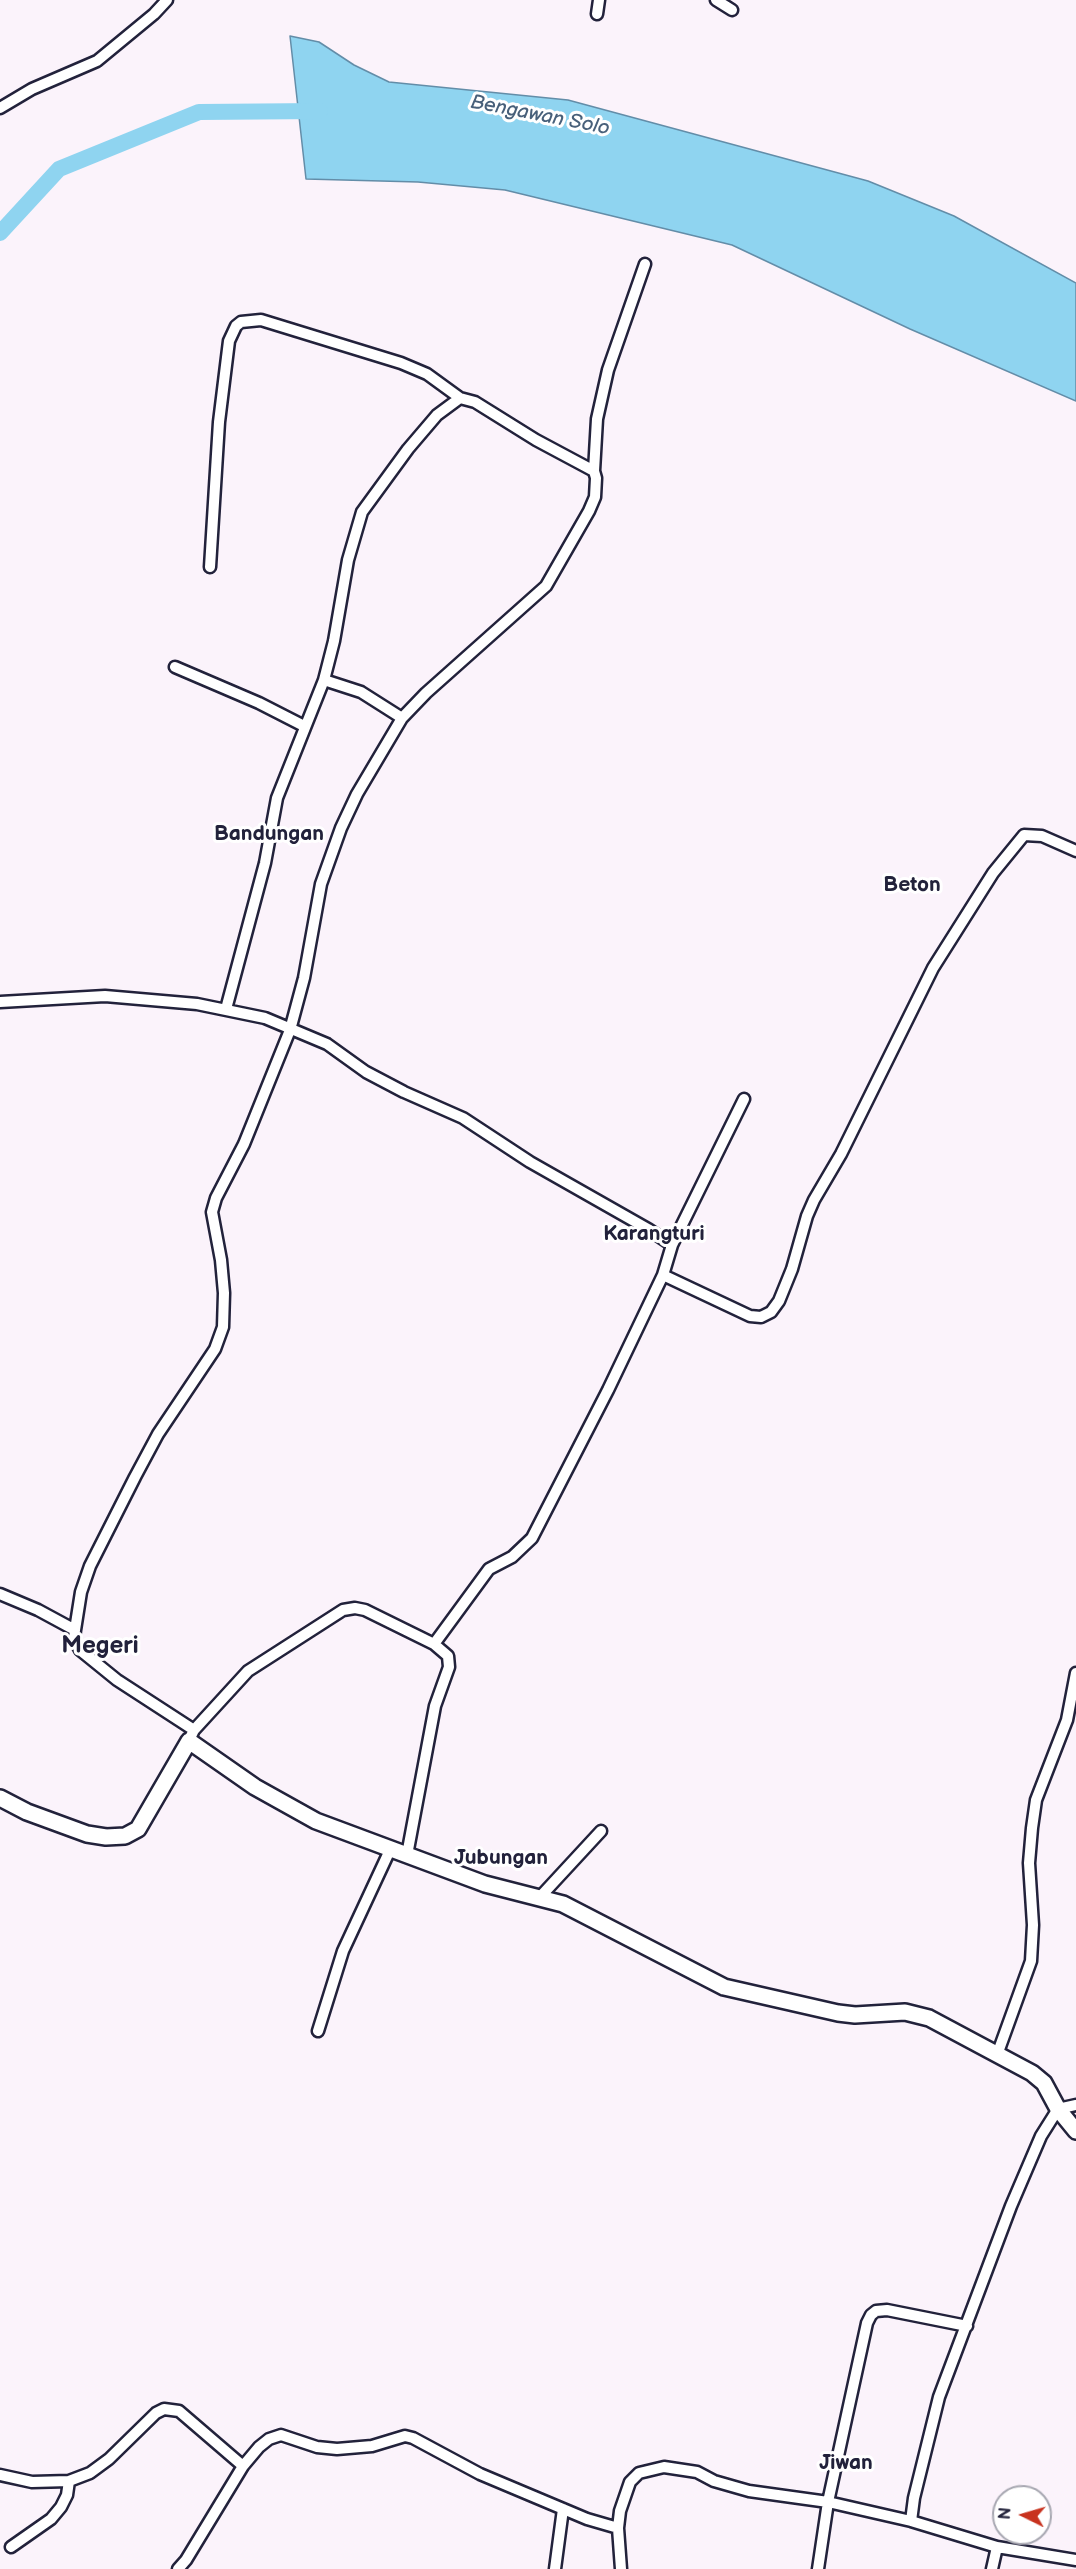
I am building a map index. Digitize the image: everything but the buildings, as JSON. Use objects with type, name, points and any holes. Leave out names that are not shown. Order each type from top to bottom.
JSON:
[{"type":"street","points":[[0,108],[32,89],[97,61],[154,14],[167,0]]},
{"type":"street","points":[[597,14],[599,0]]},
{"type":"street","points":[[716,0],[732,10]]},
{"type":"street","points":[[645,264],[608,370],[597,418],[594,471],[596,497],[546,586],[402,717],[357,794],[341,828],[325,875],[304,978],[290,1030],[212,1212],[221,1260],[224,1293],[223,1327],[215,1349],[158,1434],[90,1566],[81,1592],[75,1639],[80,1650],[255,1787],[306,1815],[390,1850],[485,1884],[563,1904],[737,1992],[855,2015],[887,2012],[920,2015],[1032,2073],[1044,2083],[1058,2109],[1076,2131]]},
{"type":"street","points":[[210,567],[219,422],[228,352],[231,333],[242,322],[261,320],[401,363],[427,374],[460,398],[475,402],[536,440],[594,471]]},
{"type":"street","points":[[226,1009],[265,862],[277,798],[324,680],[334,641],[348,560],[362,512],[408,449],[437,415],[460,398]]},
{"type":"street","points":[[176,666],[304,726]]},
{"type":"street","points":[[324,680],[362,692],[402,717]]},
{"type":"street","points":[[663,1275],[750,1316],[761,1317],[771,1312],[792,1269],[807,1216],[814,1200],[841,1154],[845,1141],[933,968],[993,873],[1024,835],[1042,836],[1076,851]]},
{"type":"street","points":[[0,1002],[105,996],[197,1004],[265,1018],[327,1044],[366,1072],[404,1092],[464,1118],[530,1162],[655,1232],[672,1245]]},
{"type":"street","points":[[434,1644],[489,1569],[512,1557],[532,1538],[608,1390],[663,1275],[672,1245],[744,1099]]},
{"type":"street","points":[[0,1594],[38,1610],[75,1630]]},
{"type":"street","points":[[0,1798],[27,1812],[87,1834],[106,1837],[125,1836],[138,1829],[191,1735],[249,1671],[343,1610],[355,1608],[365,1610],[434,1644],[448,1656],[449,1667],[435,1706],[407,1855]]},
{"type":"street","points":[[997,2055],[1031,1961],[1033,1925],[1029,1863],[1036,1800],[1067,1720],[1076,1673]]},
{"type":"street","points":[[540,1897],[601,1831]]},
{"type":"street","points":[[318,2031],[343,1951],[390,1850]]},
{"type":"street","points":[[911,2521],[914,2498],[948,2368],[967,2326],[984,2274],[1024,2172],[1041,2136],[1058,2109],[1076,2104]]},
{"type":"street","points":[[818,2569],[828,2502],[867,2323],[871,2315],[876,2311],[887,2310],[967,2326]]},
{"type":"street","points":[[0,2475],[32,2482],[69,2481],[90,2473],[109,2459],[156,2413],[164,2409],[179,2411],[243,2466]]},
{"type":"street","points":[[178,2569],[186,2560],[243,2466],[259,2447],[269,2439],[281,2435],[317,2447],[337,2449],[372,2446],[405,2436],[413,2438],[461,2466],[602,2525],[618,2528]]},
{"type":"street","points":[[621,2569],[618,2528],[620,2511],[630,2482],[639,2473],[650,2469],[681,2468],[733,2487],[765,2494],[828,2502],[911,2521],[997,2547],[1076,2560]]},
{"type":"street","points":[[11,2547],[51,2519],[62,2507],[69,2481]]},
{"type":"street","points":[[555,2569],[562,2509]]},
{"type":"street","points":[[992,2569],[997,2547]]},
{"type":"water","points":[[290,36],[319,42],[354,65],[389,82],[568,100],[868,181],[954,216],[1076,283],[1076,401],[910,329],[732,245],[505,190],[418,182],[306,179]]},
{"type":"waterway","name":"Bengawan Solo","points":[[0,233],[59,169],[199,112],[320,111]]},
{"type":"district","name":"Bandungan","points":[[269,835]]},
{"type":"district","name":"Beton","points":[[912,886]]},
{"type":"district","name":"Karangturi","points":[[654,1235]]},
{"type":"district","name":"Megeri","points":[[100,1647]]},
{"type":"district","name":"Jubungan","points":[[501,1859]]},
{"type":"district","name":"Jiwan","points":[[846,2464]]}]
